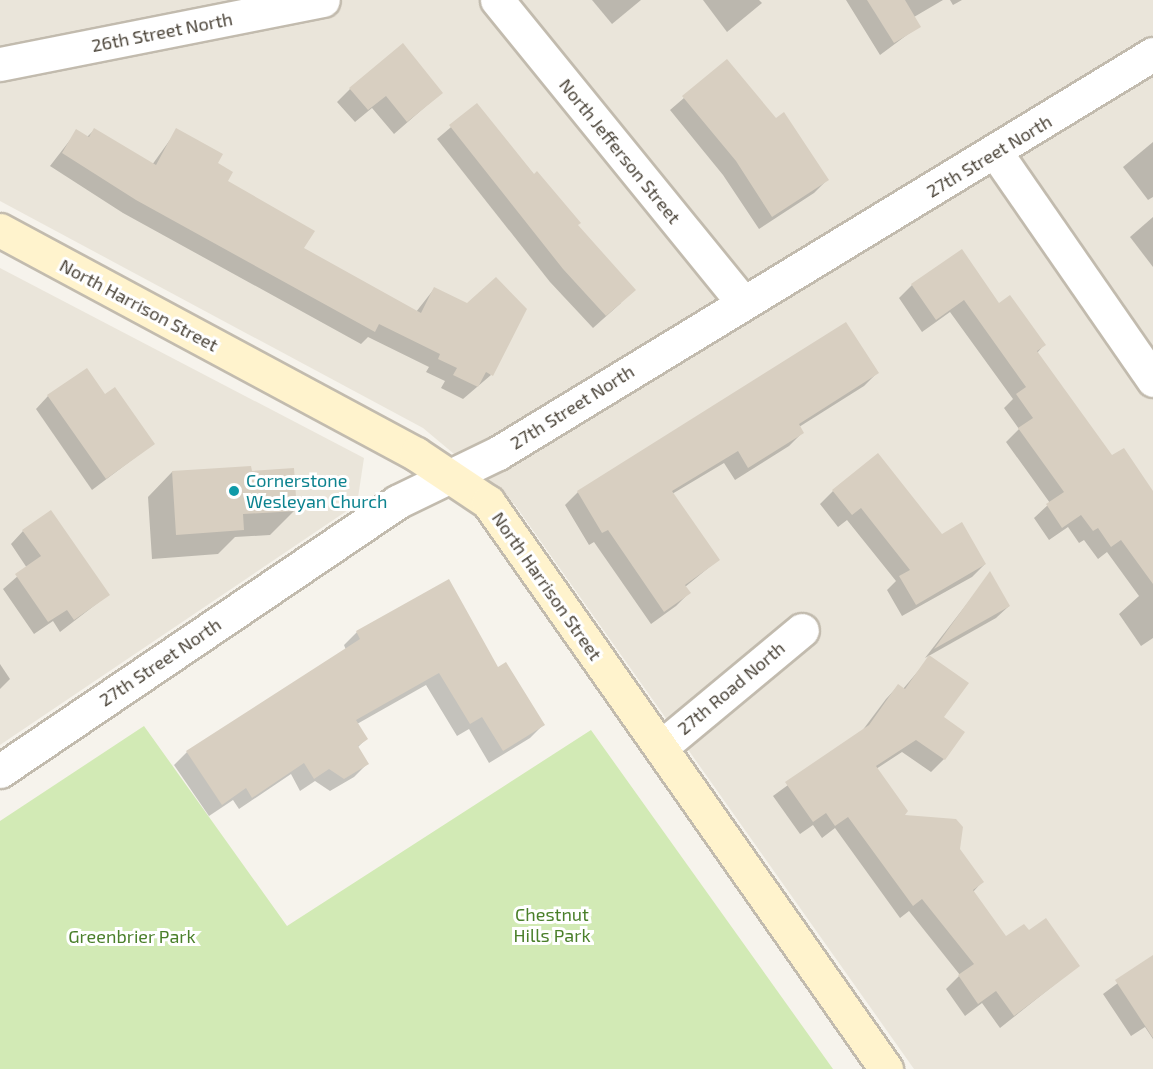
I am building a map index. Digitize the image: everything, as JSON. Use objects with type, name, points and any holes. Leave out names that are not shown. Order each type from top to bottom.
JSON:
[{"type":"street","name":"26th Street North","points":[[0,64],[323,0]]},
{"type":"street","name":"North Jefferson Street","points":[[497,0],[742,302]]},
{"type":"street","name":"27th Street North","points":[[0,771],[398,502],[498,453],[742,302],[996,153],[1153,54]]},
{"type":"street","points":[[996,153],[1153,380]]},
{"type":"street","name":"North Harrison Street","points":[[0,230],[416,454],[488,502],[886,1069]]},
{"type":"street","name":"27th Road North","points":[[661,747],[802,630]]},
{"type":"shaded area","points":[[0,0],[1153,0],[1153,1069],[914,1069],[515,505],[423,428],[0,201]]},
{"type":"shaded area","points":[[0,268],[364,458],[357,504],[0,745]]},
{"type":"green space","points":[[144,726],[287,926],[591,730],[833,1069],[0,1069],[0,821]]},
{"type":"building","points":[[867,0],[905,0],[921,27],[894,43]]},
{"type":"building","points":[[403,43],[443,93],[407,122],[386,96],[368,110],[349,88]]},
{"type":"building","points":[[727,59],[776,118],[784,112],[829,180],[772,217],[736,161],[682,96]]},
{"type":"building","points":[[477,103],[534,174],[537,171],[581,223],[578,225],[636,290],[606,316],[563,269],[449,125]]},
{"type":"building","points":[[94,128],[156,165],[176,128],[223,154],[218,163],[233,172],[228,181],[315,231],[304,248],[421,313],[434,287],[467,303],[496,277],[527,309],[493,376],[486,372],[478,387],[453,375],[457,368],[438,359],[440,354],[379,324],[375,332],[136,200],[62,153],[76,129],[89,137]]},
{"type":"building","points":[[962,249],[999,303],[1010,295],[1046,345],[1037,351],[1112,455],[1124,448],[1153,491],[1153,584],[1121,540],[1111,547],[1098,528],[1093,531],[1081,515],[1062,528],[1046,504],[1064,492],[1018,428],[1033,418],[1016,394],[1026,387],[964,300],[936,320],[911,284]]},
{"type":"building","points":[[846,322],[879,373],[799,424],[804,433],[748,468],[738,451],[672,491],[720,560],[685,585],[691,593],[664,612],[608,530],[602,533],[577,491]]},
{"type":"building","points":[[87,368],[105,394],[115,387],[155,444],[106,479],[47,395]]},
{"type":"building","points":[[878,453],[942,534],[962,522],[986,564],[916,605],[899,576],[910,570],[861,508],[852,515],[832,490]]},
{"type":"building","name":"Cornerstone Wesleyan Church","points":[[251,466],[252,471],[294,468],[297,511],[243,514],[244,530],[176,535],[172,471]]},
{"type":"building","points":[[51,510],[110,595],[74,620],[67,610],[48,622],[15,574],[41,556],[22,530]]},
{"type":"building","points":[[990,571],[1010,606],[934,649]]},
{"type":"building","points":[[449,579],[498,667],[506,662],[545,725],[503,751],[482,717],[470,724],[439,673],[356,720],[368,739],[358,746],[369,764],[344,779],[329,769],[314,779],[304,763],[252,798],[246,788],[222,805],[186,751],[360,639],[356,631]]},
{"type":"building","points":[[929,655],[969,683],[944,717],[965,732],[945,760],[916,740],[876,766],[908,811],[905,815],[956,819],[963,827],[960,849],[984,882],[973,890],[1006,936],[1024,924],[1029,930],[1046,918],[1080,966],[1014,1016],[996,991],[978,1004],[958,975],[974,964],[922,899],[913,906],[848,817],[835,826],[826,813],[813,822],[785,782],[869,725],[898,684],[905,689]]},
{"type":"building","points":[[1153,955],[1153,1038],[1115,980]]},
{"type":"place","name":"Cornerstone Wesleyan Church","points":[[234,491]]},
{"type":"park label","name":"Chestnut Hills Park","points":[[552,925]]},
{"type":"park label","name":"Greenbrier Park","points":[[132,936]]}]
